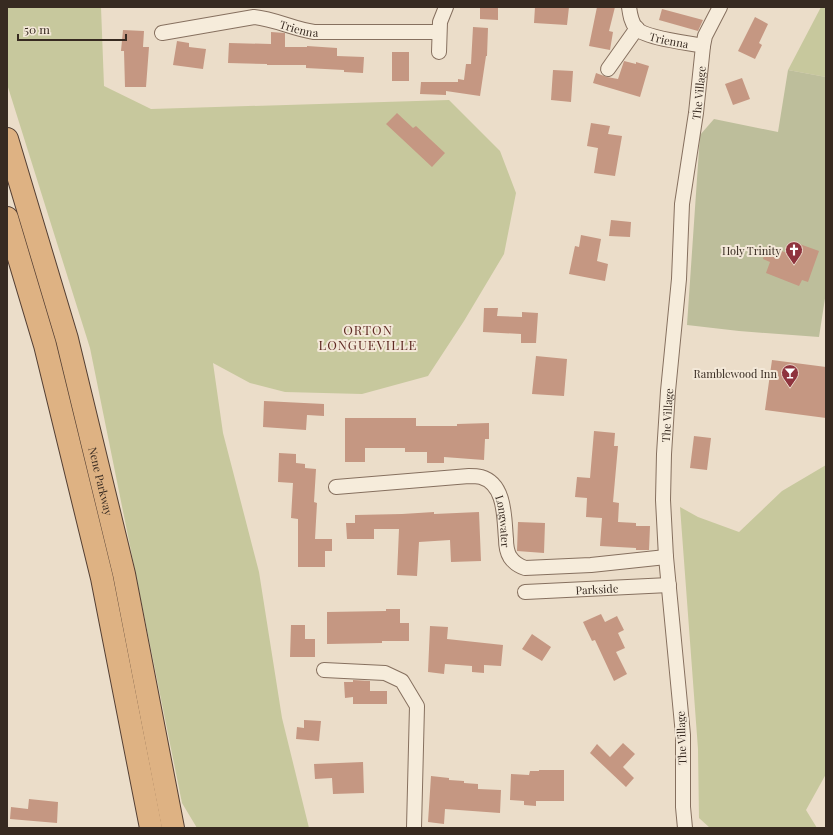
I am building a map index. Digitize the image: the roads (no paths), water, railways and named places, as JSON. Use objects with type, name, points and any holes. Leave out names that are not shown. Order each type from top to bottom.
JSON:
[{"type":"highway","name":"Nene Parkway","points":[[7,139],[69,346],[124,574],[173,826]]},
{"type":"highway","name":"Nene Parkway","points":[[7,218],[45,345],[102,578],[151,826]]},
{"type":"street","points":[[439,52],[440,22],[446,7]]},
{"type":"street","name":"Trienna","points":[[629,7],[630,17],[637,28],[651,36],[703,46]]},
{"type":"street","name":"The Village","points":[[685,828],[683,807],[683,735],[666,557],[663,500],[664,454],[668,391],[679,280],[682,204],[696,113],[703,46],[706,36],[720,7]]},
{"type":"street","name":"Trienna","points":[[162,33],[254,17],[267,18],[300,30],[314,32],[439,32]]},
{"type":"street","name":"Trienna","points":[[608,69],[637,28]]},
{"type":"street","name":"Longwater","points":[[336,487],[468,476],[481,477],[491,483],[498,492],[502,503],[506,547],[509,556],[517,565],[525,568],[591,565],[666,557]]},
{"type":"street","name":"Parkside","points":[[525,592],[669,585]]},
{"type":"street","points":[[324,670],[385,672],[402,681],[417,706],[414,828]]},
{"type":"place","name":"Holy Trinity","points":[[794,265]]},
{"type":"place","name":"Ramblewood Inn","points":[[790,388]]},
{"type":"district","name":"ORTON LONGUEVILLE","points":[[368,336]]}]
